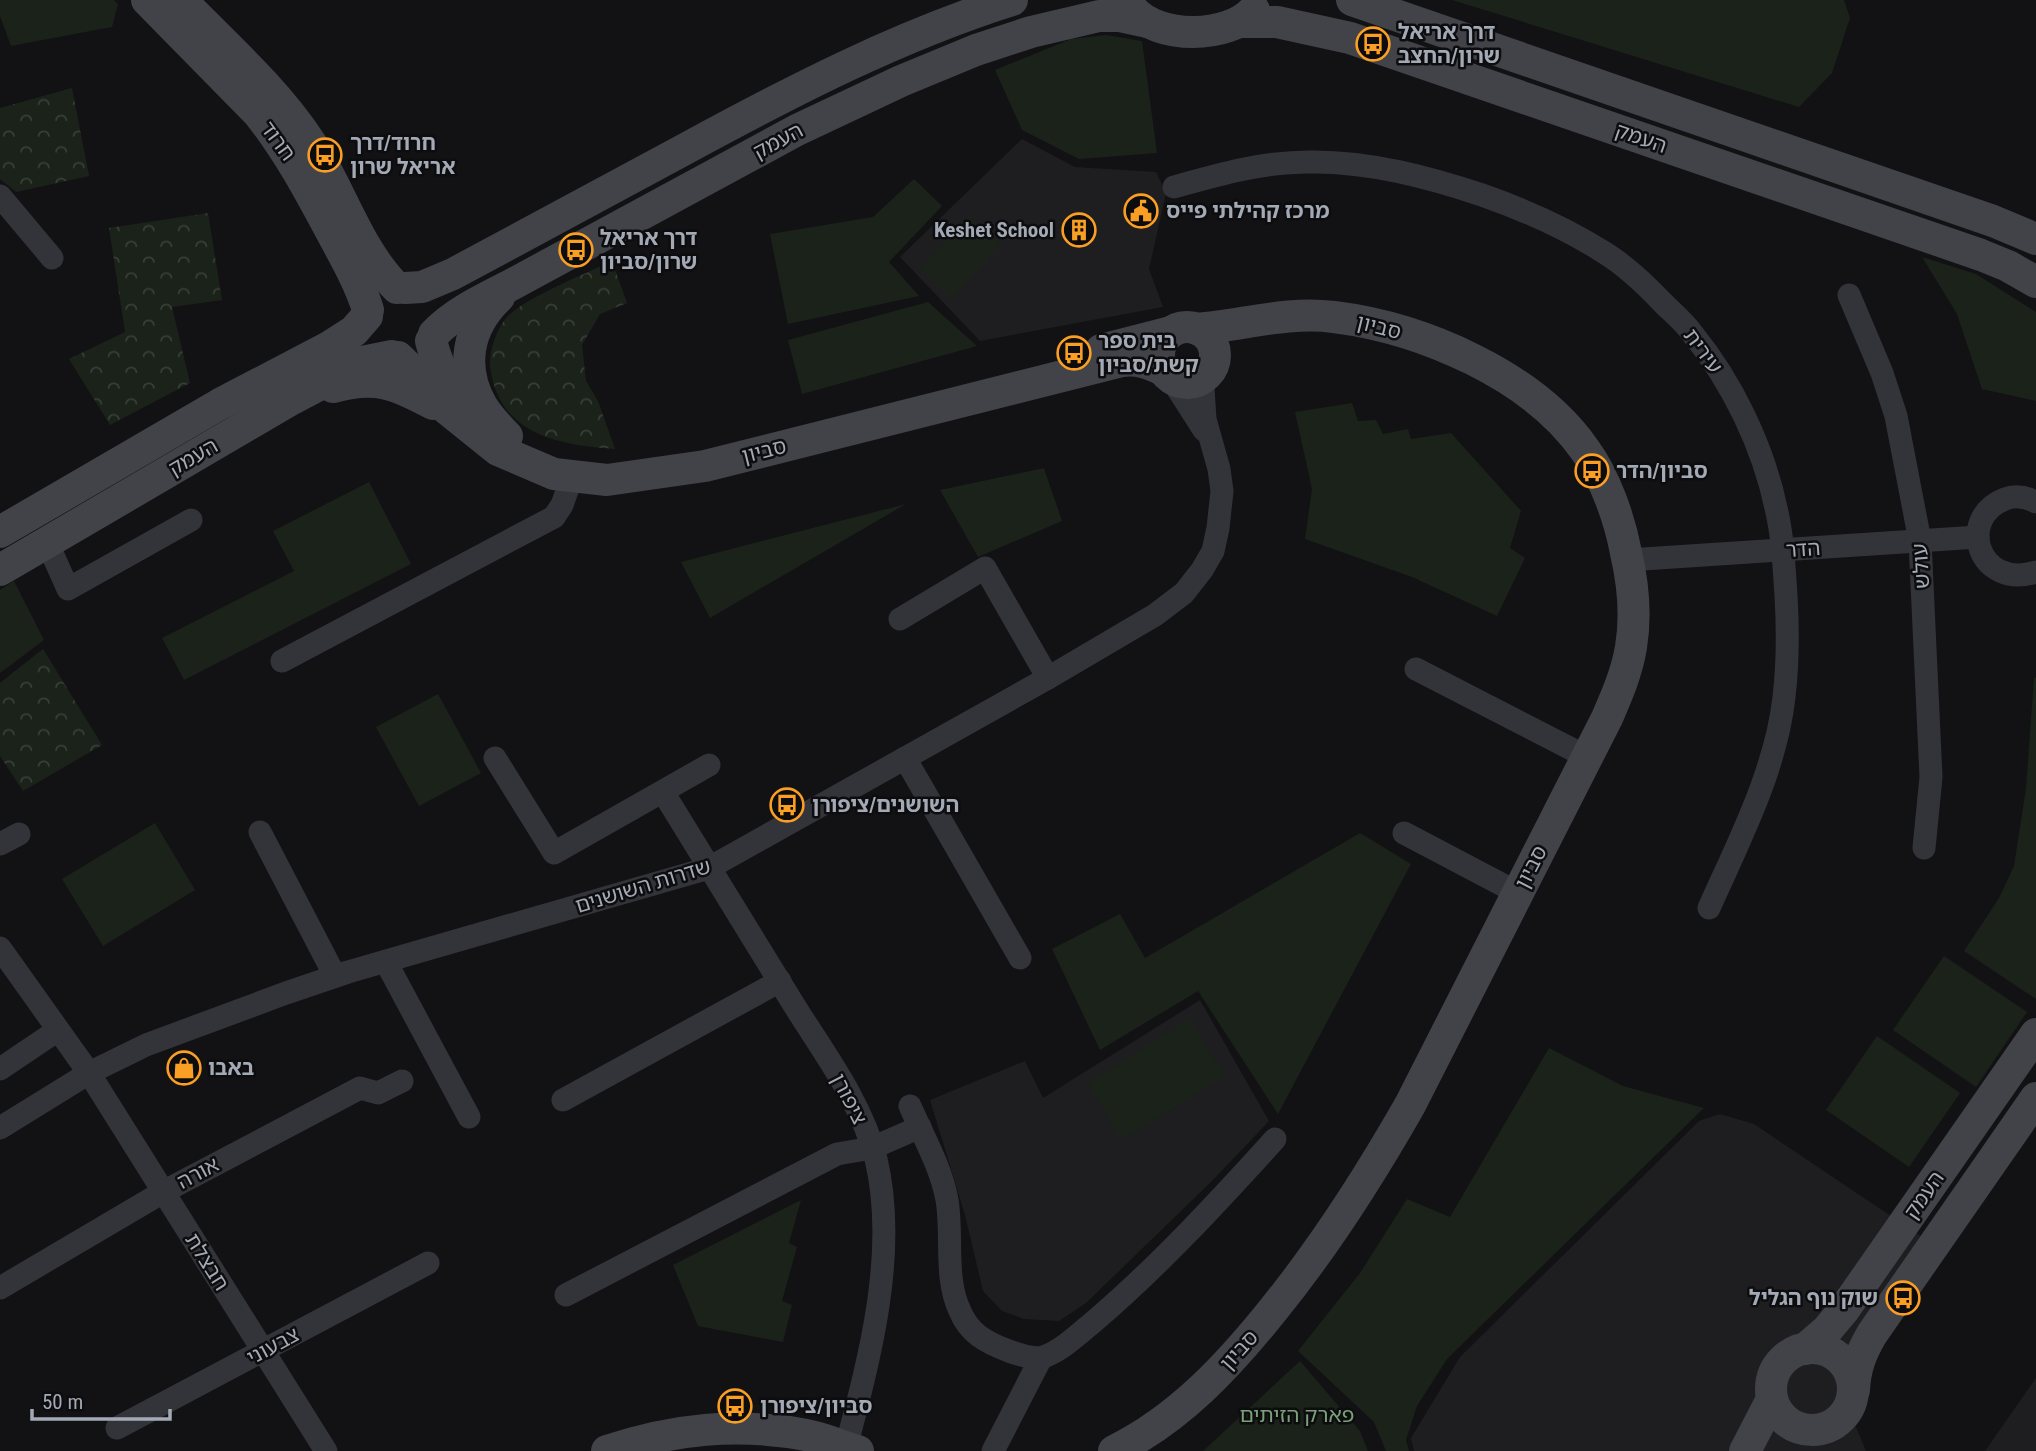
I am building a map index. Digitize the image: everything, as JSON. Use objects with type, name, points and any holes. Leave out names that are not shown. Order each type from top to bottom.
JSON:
[{"type":"main road","name":"חרוד","points":[[147,0],[258,114],[274,133],[305,182],[347,236],[401,288]]},
{"type":"main road","name":"חרוד","points":[[181,0],[276,97],[294,118],[327,170],[367,313]]},
{"type":"main road","name":"העמק","points":[[401,288],[422,287],[453,274],[780,98],[885,48],[964,15],[1012,0]]},
{"type":"main road","name":"העמק","points":[[1352,0],[1993,221],[2036,239]]},
{"type":"main road","name":"העמק","points":[[432,338],[443,325],[465,310],[797,130],[901,81],[976,50],[1031,32],[1099,16],[1120,16],[1137,11],[1162,28],[1179,31],[1225,28],[1249,11],[1277,22],[1350,38],[1980,255],[2008,266],[2036,282]]},
{"type":"main road","points":[[347,236],[406,272],[420,275],[453,274]]},
{"type":"main road","points":[[298,362],[330,328],[346,305],[349,280],[347,236]]},
{"type":"main road","points":[[507,436],[483,408],[475,392],[469,355],[477,323],[486,309],[511,285]]},
{"type":"main road","points":[[401,288],[424,296],[431,304],[436,324],[432,338],[417,354],[395,356],[375,345],[366,327],[367,313],[379,295],[401,288]]},
{"type":"main road","name":"העמק","points":[[0,532],[220,404],[343,338],[367,313]]},
{"type":"main road","name":"סביון","points":[[432,338],[436,360],[450,388],[477,414],[507,436],[558,459],[586,463],[606,464],[702,450],[1184,331],[1303,314],[1345,318],[1411,335],[1462,354],[1514,384],[1560,419],[1586,451],[1612,502],[1628,560],[1633,613],[1631,647],[1623,680],[1587,757],[1397,1129],[1350,1206],[1305,1270],[1213,1379],[1173,1415],[1114,1451]]},
{"type":"main road","name":"סביון","points":[[1209,371],[1229,348],[1242,340],[1300,323],[1345,318]]},
{"type":"main road","points":[[1184,331],[1212,342],[1214,360],[1209,371],[1197,381],[1187,383],[1166,373],[1159,361],[1159,351],[1164,338],[1184,331]]},
{"type":"main road","name":"העמק","points":[[0,570],[292,399],[362,362],[395,356]]},
{"type":"main road","name":"סביון","points":[[395,356],[454,416],[498,450],[554,474],[607,480],[705,466],[1122,361],[1133,359],[1145,362],[1166,373]]},
{"type":"main road","points":[[292,399],[349,383],[385,381],[454,416]]},
{"type":"main road","name":"העמק","points":[[1805,1349],[1843,1311],[2036,1034]]},
{"type":"main road","name":"העמק","points":[[1854,1390],[1855,1370],[1872,1334],[2036,1098]]},
{"type":"main road","points":[[1805,1349],[1824,1349],[1845,1363],[1852,1376],[1854,1390],[1851,1405],[1843,1417],[1832,1426],[1811,1430],[1799,1429],[1780,1416],[1770,1389],[1773,1375],[1786,1356],[1805,1349]]},
{"type":"main road","points":[[1745,1451],[1772,1399]]},
{"type":"main road","points":[[607,1451],[648,1437],[701,1429],[751,1429],[807,1435],[852,1449]]},
{"type":"main road","points":[[1783,1451],[1796,1438],[1811,1430]]},
{"type":"street","name":"עירית","points":[[1174,187],[1224,173],[1314,162],[1361,165],[1412,174],[1511,205],[1562,227],[1608,254],[1648,288],[1692,332],[1721,374],[1749,428],[1766,470],[1783,550],[1788,635],[1780,730],[1745,825],[1709,908]]},
{"type":"street","points":[[0,196],[52,258]]},
{"type":"street","name":"עולש","points":[[1849,295],[1882,373],[1896,416],[1920,541],[1931,777],[1924,848]]},
{"type":"street","name":"שדרות השושנים","points":[[0,1128],[89,1073],[146,1045],[335,976],[709,868],[1048,678],[1154,615],[1184,593],[1213,551],[1222,491],[1203,402],[1203,389],[1209,371]]},
{"type":"street","name":"שדרות השושנים","points":[[1166,373],[1213,448]]},
{"type":"street","points":[[282,661],[554,517],[562,505],[572,477]]},
{"type":"street","points":[[2036,502],[2024,497],[2010,497],[1997,502],[1987,511],[1980,523],[1978,537],[1984,558],[1993,568],[2020,576],[2036,572]]},
{"type":"street","points":[[47,542],[68,589],[191,520]]},
{"type":"street","name":"הדר","points":[[1628,560],[1978,537]]},
{"type":"street","points":[[900,619],[985,568],[1048,678]]},
{"type":"street","points":[[1416,669],[1587,757]]},
{"type":"street","points":[[495,758],[554,853],[709,765]]},
{"type":"street","points":[[905,758],[1020,958]]},
{"type":"street","name":"ציפורן","points":[[663,792],[847,1090],[872,1148],[881,1186],[883,1239],[871,1353],[852,1449]]},
{"type":"street","points":[[260,832],[335,976]]},
{"type":"street","points":[[1404,833],[1518,892]]},
{"type":"street","name":"חבצלת","points":[[0,948],[89,1073],[326,1451]]},
{"type":"street","points":[[386,962],[469,1117]]},
{"type":"street","points":[[563,1100],[780,981]]},
{"type":"street","points":[[0,1069],[58,1030]]},
{"type":"street","name":"אורה","points":[[0,1288],[163,1192],[360,1088],[378,1093],[402,1081]]},
{"type":"street","points":[[910,1106],[937,1166],[947,1199],[952,1285],[958,1308],[968,1325],[981,1338],[1013,1353],[1041,1358]]},
{"type":"street","points":[[566,1295],[837,1154],[872,1148],[920,1128]]},
{"type":"street","points":[[993,1451],[1041,1358],[1061,1348],[1120,1299],[1218,1202],[1275,1139]]},
{"type":"street","name":"צבעוני","points":[[117,1428],[428,1264]]},
{"type":"shaded area","points":[[1022,139],[1075,167],[1156,172],[1166,193],[1149,269],[1163,307],[980,341],[900,257]]},
{"type":"shaded area","points":[[1200,1000],[1269,1121],[1212,1181],[1086,1303],[1059,1321],[1024,1319],[1002,1311],[983,1291],[965,1215],[930,1100],[1025,1061],[1043,1098]]},
{"type":"shaded area","points":[[1720,1114],[1754,1124],[1946,1253],[1841,1391],[1866,1451],[1414,1451],[1411,1438],[1460,1357],[1699,1121]]},
{"type":"shaded area","points":[[2036,1378],[2036,1451],[1985,1451]]},
{"type":"green space","points":[[0,0],[114,0],[118,4],[112,27],[11,46],[0,16]]},
{"type":"green space","points":[[1452,0],[1844,0],[1850,18],[1832,73],[1799,107]]},
{"type":"green space","points":[[1106,35],[1142,41],[1157,153],[1079,159],[1022,130],[995,70],[1071,39]]},
{"type":"green space","points":[[72,88],[89,176],[16,192],[0,179],[0,108]]},
{"type":"green space","points":[[914,179],[942,206],[889,262],[919,296],[788,324],[770,234],[873,217]]},
{"type":"green space","points":[[208,213],[222,300],[172,307],[190,383],[110,425],[69,359],[125,332],[109,228]]},
{"type":"green space","points":[[969,215],[1001,245],[951,298],[920,268]]},
{"type":"green space","points":[[1922,257],[1976,274],[2036,312],[2036,401],[1982,389],[1957,314]]},
{"type":"green space","points":[[612,261],[627,303],[600,314],[582,345],[586,381],[598,401],[615,449],[572,444],[534,432],[518,421],[505,407],[495,389],[490,366],[494,340],[508,316],[542,294]]},
{"type":"green space","points":[[928,302],[977,346],[802,394],[788,340]]},
{"type":"green space","points":[[1352,403],[1358,421],[1376,420],[1383,434],[1408,429],[1411,439],[1451,433],[1521,511],[1510,548],[1525,558],[1497,616],[1412,577],[1305,539],[1312,489],[1295,412]]},
{"type":"green space","points":[[1044,468],[1062,521],[978,557],[940,490]]},
{"type":"green space","points":[[369,482],[411,564],[184,680],[162,638],[294,571],[273,531]]},
{"type":"green space","points":[[906,504],[710,618],[681,562]]},
{"type":"green space","points":[[14,581],[44,640],[0,673],[0,590]]},
{"type":"green space","points":[[43,649],[102,745],[23,791],[0,756],[0,683]]},
{"type":"green space","points":[[2034,678],[2036,999],[1964,951],[1999,898],[2014,866],[2026,788]]},
{"type":"green space","points":[[438,694],[481,773],[419,806],[376,727]]},
{"type":"green space","points":[[155,823],[195,890],[103,946],[62,879]]},
{"type":"green space","points":[[1360,833],[1411,864],[1278,1114],[1198,991],[1100,1050],[1052,949],[1120,914],[1145,958]]},
{"type":"green space","points":[[1944,956],[2027,1012],[1976,1087],[1893,1030]]},
{"type":"green space","points":[[1189,1019],[1225,1076],[1122,1140],[1087,1083]]},
{"type":"green space","points":[[1877,1036],[1960,1093],[1909,1167],[1826,1110]]},
{"type":"green space","points":[[1549,1048],[1623,1086],[1704,1108],[1447,1359],[1417,1406],[1406,1440],[1409,1451],[1386,1451],[1374,1422],[1298,1351],[1360,1273],[1407,1199],[1450,1217]]},
{"type":"green space","points":[[801,1200],[789,1243],[797,1247],[782,1301],[792,1305],[783,1342],[698,1326],[673,1265]]},
{"type":"green space","name":"פארק הזיתים","points":[[1300,1361],[1360,1431],[1368,1451],[1203,1451]]},
{"type":"place","name":"דרך אריאל שרון/החצב","points":[[1373,44]]},
{"type":"place","name":"חרוד/דרך אריאל שרון","points":[[325,155]]},
{"type":"place","name":"מרכז קהילתי פייס","points":[[1141,211]]},
{"type":"place","name":"Keshet School","points":[[1079,230]]},
{"type":"place","name":"דרך אריאל שרון/סביון","points":[[576,250]]},
{"type":"place","name":"בית ספר קשת/סביון","points":[[1074,353]]},
{"type":"place","name":"סביון/הדר","points":[[1592,471]]},
{"type":"place","name":"השושנים/ציפורן","points":[[787,805]]},
{"type":"place","name":"באבו","points":[[184,1068]]},
{"type":"place","name":"שוק נוף הגליל","points":[[1903,1298]]},
{"type":"place","name":"סביון/ציפורן","points":[[735,1406]]}]
